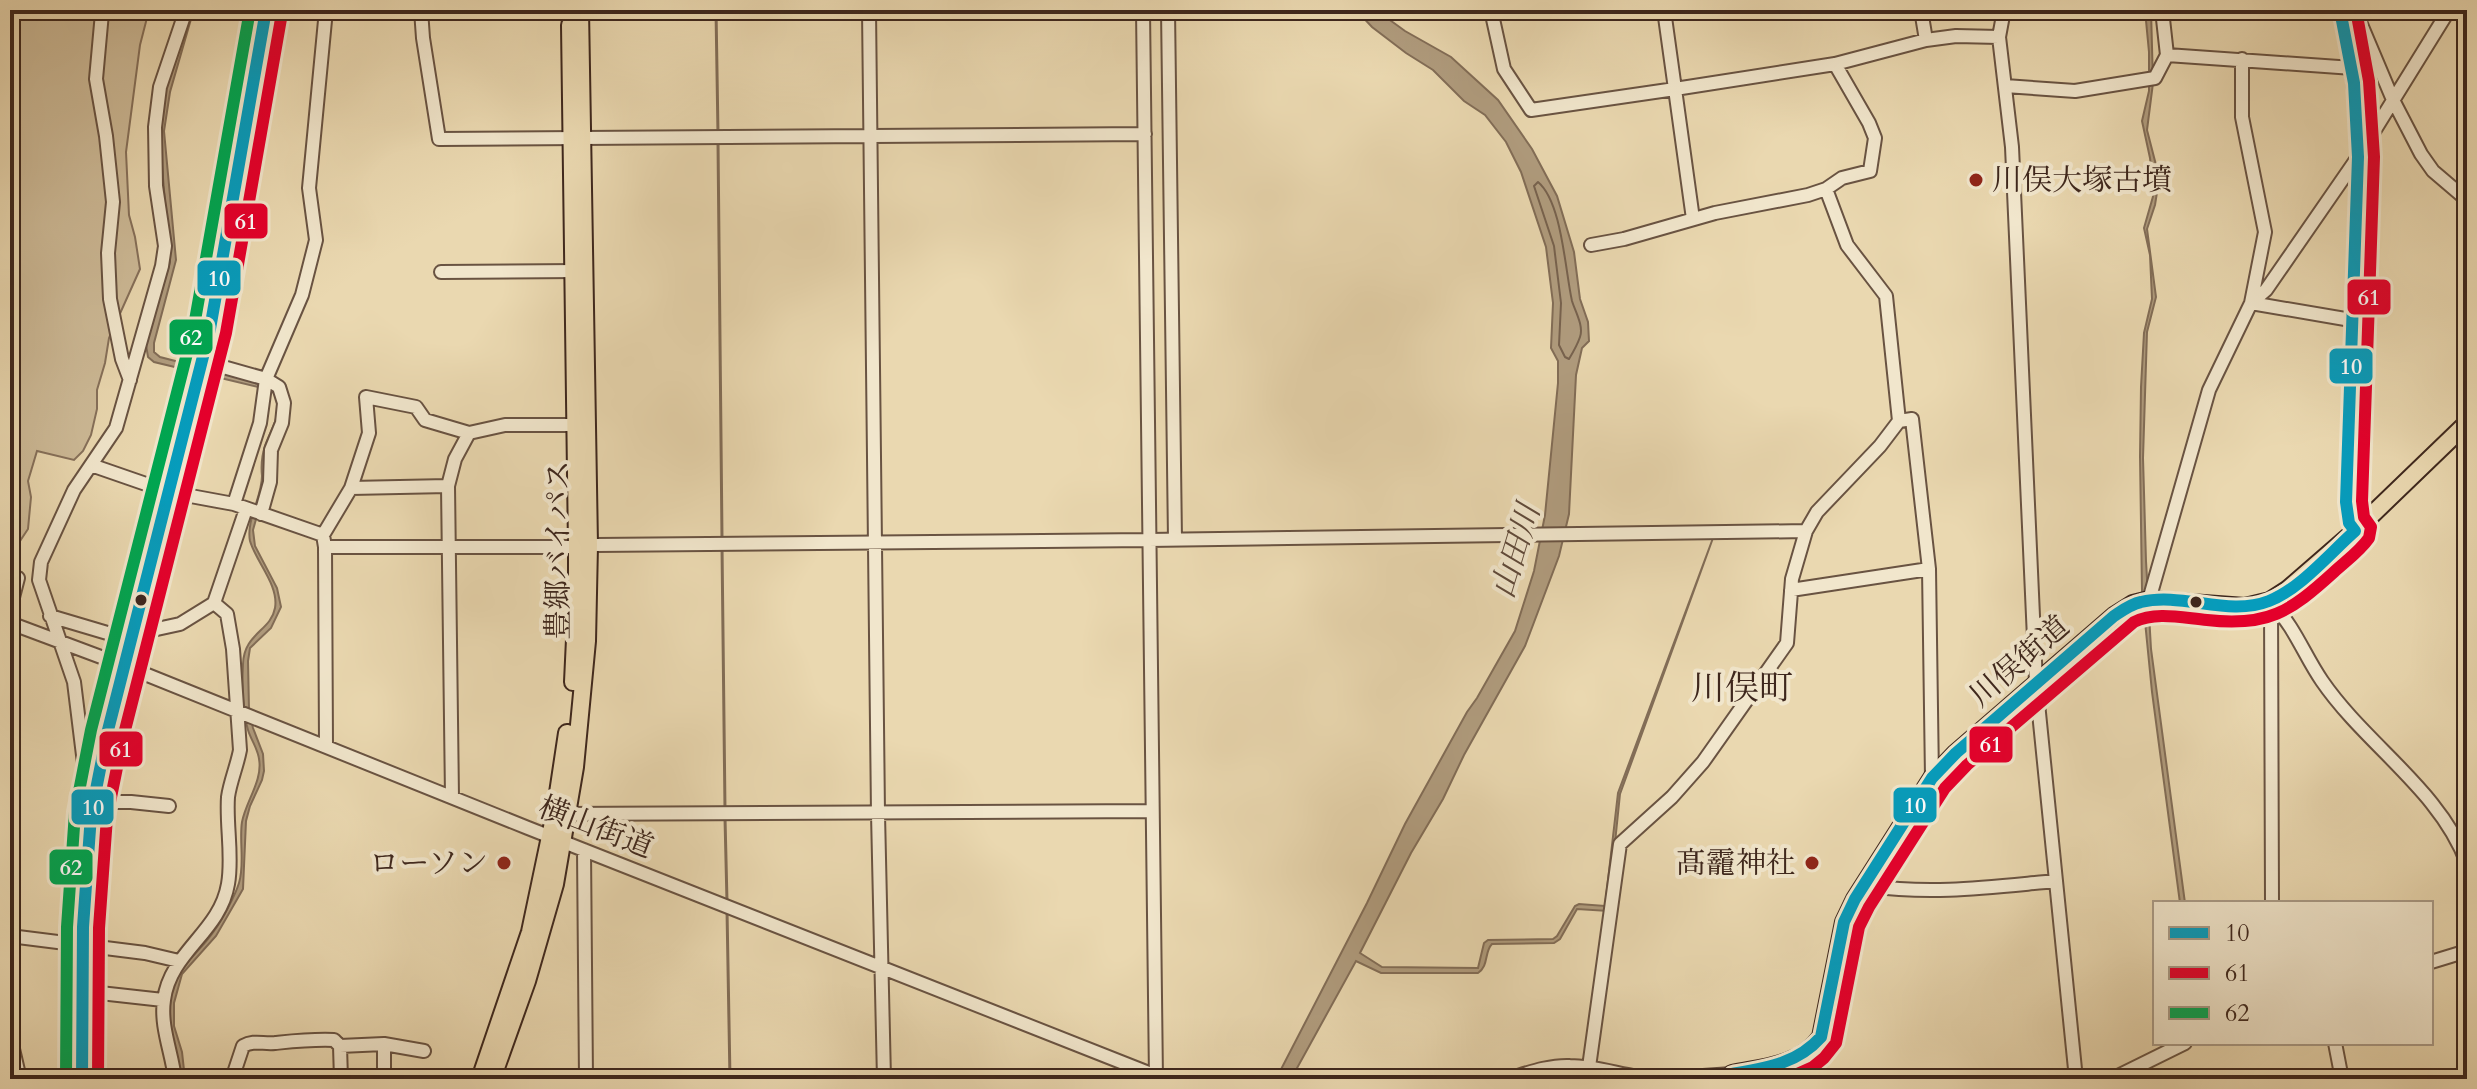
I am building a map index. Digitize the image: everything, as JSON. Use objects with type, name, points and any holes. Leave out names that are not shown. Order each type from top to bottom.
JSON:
[{"type":"main road","name":"豊郷バイパス","points":[[570,10],[577,139]]},
{"type":"main road","name":"豊郷バイパス","points":[[480,1079],[530,932],[562,814],[583,546],[577,139],[580,10]]},
{"type":"main road","name":"川俣街道","points":[[1732,1076],[1801,1057],[1821,1037],[1844,922],[1932,778],[1956,753],[2114,616],[2133,604],[2149,600],[2245,607],[2271,603],[2355,531],[2467,423]]},
{"type":"main road","name":"豊郷バイパス","points":[[492,1079],[542,934],[555,884],[556,839]]},
{"type":"street","points":[[92,808],[74,682],[39,580],[41,562],[74,490],[116,428],[162,266],[165,246],[156,186],[155,127],[160,87],[186,10]]},
{"type":"street","points":[[82,1079],[83,944],[92,808],[202,361],[226,247],[266,10]]},
{"type":"street","points":[[50,616],[114,635],[134,634],[180,624],[214,603],[260,423],[266,379],[302,295],[316,240],[309,188],[326,10]]},
{"type":"street","points":[[421,10],[439,139],[1145,134]]},
{"type":"street","points":[[869,10],[884,1079]]},
{"type":"street","points":[[1143,10],[1152,811],[1159,1078]]},
{"type":"street","points":[[1168,10],[1175,540]]},
{"type":"street","points":[[1491,10],[1504,69],[1531,110],[1835,64],[1926,40],[1956,36],[1999,37]]},
{"type":"street","points":[[1664,10],[1693,219]]},
{"type":"street","points":[[1921,10],[1926,40]]},
{"type":"street","points":[[2004,10],[1999,37],[2012,147],[2036,683],[2076,1079]]},
{"type":"street","points":[[2005,86],[2075,91],[2155,78],[2167,55],[2162,10]]},
{"type":"street","points":[[2340,10],[2353,68],[2358,157],[2346,502],[2349,523],[2355,531]]},
{"type":"street","points":[[2355,10],[2393,100],[2421,154],[2433,171],[2467,200]]},
{"type":"street","points":[[2251,303],[2266,290],[2358,157],[2449,10]]},
{"type":"street","points":[[102,13],[96,79],[113,202],[108,253],[110,299],[122,359],[130,380]]},
{"type":"street","points":[[2167,55],[2353,68]]},
{"type":"street","points":[[2149,600],[2209,390],[2251,303],[2265,232],[2242,117],[2242,59]]},
{"type":"street","points":[[1591,245],[1693,219],[1808,195],[1826,189],[1842,178],[1870,171],[1875,138],[1835,64]]},
{"type":"street","points":[[1589,1067],[1620,844],[1672,797],[1703,762],[1787,643],[1792,579],[1806,531],[1817,512],[1880,446],[1899,421],[1886,296],[1847,245],[1826,189]]},
{"type":"street","points":[[441,272],[579,271]]},
{"type":"street","points":[[2251,303],[2351,320]]},
{"type":"street","points":[[202,361],[266,379],[279,387],[284,403],[282,423],[271,450],[270,482],[261,514]]},
{"type":"street","points":[[326,746],[324,541],[351,488],[369,433],[366,397],[416,407],[425,420],[469,433],[505,425],[581,424]]},
{"type":"street","points":[[1899,421],[1912,419],[1929,569],[1932,778]]},
{"type":"street","points":[[452,797],[448,486],[455,459],[469,433]]},
{"type":"street","points":[[91,465],[169,492],[240,506],[324,541],[449,546],[1806,531]]},
{"type":"street","points":[[351,488],[448,486]]},
{"type":"street","points":[[1791,590],[1929,569]]},
{"type":"street","points":[[10,609],[18,578]]},
{"type":"street","points":[[175,1079],[164,1027],[163,1000],[173,968],[205,933],[222,903],[228,884],[229,794],[240,750],[233,649],[227,614],[214,603]]},
{"type":"street","points":[[2271,603],[2288,623],[2340,704],[2435,807],[2467,863]]},
{"type":"street","points":[[2271,603],[2272,901]]},
{"type":"street","name":"横山街道","points":[[10,623],[1159,1078]]},
{"type":"street","points":[[92,808],[131,802],[169,806]]},
{"type":"street","points":[[562,814],[1152,811]]},
{"type":"street","points":[[584,850],[586,1079]]},
{"type":"street","points":[[1865,884],[1909,891],[1946,891],[2056,881]]},
{"type":"street","points":[[10,936],[145,953],[179,961]]},
{"type":"street","points":[[2433,961],[2467,951]]},
{"type":"street","points":[[82,991],[163,1000]]},
{"type":"street","points":[[10,1036],[20,1079]]},
{"type":"street","points":[[232,1079],[243,1046],[252,1041],[270,1044],[305,1039],[334,1040],[340,1046],[341,1079]]},
{"type":"street","points":[[340,1046],[384,1044],[424,1051]]},
{"type":"street","points":[[384,1044],[384,1079]]},
{"type":"street","points":[[2112,1079],[2181,1045]]},
{"type":"street","points":[[2335,1045],[2342,1079]]},
{"type":"street","name":"川俣街道","points":[[1508,1079],[1568,1065],[1589,1067],[1607,1075],[1636,1078],[1732,1076]]},
{"type":"shaded area","points":[[10,10],[149,10],[140,45],[126,152],[129,215],[140,269],[109,338],[91,435],[74,460],[37,451],[28,481],[31,497],[28,529],[14,550],[10,549]]},
{"type":"water","points":[[191,10],[196,10],[170,92],[164,131],[176,260],[154,352],[160,357],[272,386],[281,396],[266,483],[253,530],[255,546],[277,588],[281,607],[271,628],[250,648],[248,661],[249,709],[263,754],[264,771],[246,821],[243,889],[216,936],[182,974],[174,1003],[174,1026],[182,1052],[185,1079],[181,1079],[170,1021],[172,989],[181,970],[217,926],[237,888],[242,868],[242,822],[259,775],[258,755],[245,714],[243,664],[248,645],[273,616],[275,599],[249,533],[261,484],[264,449],[278,410],[276,396],[271,390],[154,362],[148,357],[146,345],[170,262],[159,130],[165,91]]},
{"type":"water","points":[[1356,10],[1376,10],[1451,57],[1498,100],[1532,149],[1557,196],[1574,252],[1589,341],[1582,348],[1576,375],[1569,514],[1559,556],[1525,646],[1411,853],[1360,953],[1382,967],[1478,968],[1484,943],[1488,940],[1553,939],[1575,906],[1605,906],[1618,793],[1713,538],[1620,794],[1608,911],[1577,909],[1560,939],[1554,943],[1492,944],[1484,967],[1478,973],[1381,973],[1356,961],[1291,1079],[1276,1079],[1405,824],[1515,631],[1534,571],[1545,515],[1558,383],[1558,361],[1551,348],[1553,303],[1546,247],[1521,172],[1506,142],[1485,115],[1464,101],[1433,70],[1372,27]]},
{"type":"water","points":[[2145,10],[2151,10],[2153,83],[2147,130],[2158,186],[2147,229],[2156,297],[2147,332],[2143,458],[2146,561],[2151,649],[2185,901],[2180,901],[2142,591],[2141,387],[2144,333],[2152,299],[2150,255],[2144,228],[2154,193],[2142,121],[2149,91]]},
{"type":"waterway","points":[[716,10],[718,134]]},
{"type":"waterway","points":[[718,142],[722,538]]},
{"type":"waterway","points":[[722,546],[725,810]]},
{"type":"waterway","points":[[725,818],[727,902]]},
{"type":"waterway","points":[[727,910],[730,1079]]},
{"type":"transit line","name":"62","points":[[66,1079],[67,927],[75,812],[91,730],[194,326],[250,10]]},
{"type":"transit line","name":"10","points":[[82,1079],[83,927],[91,815],[107,734],[210,329],[266,10]]},
{"type":"transit line","name":"10","points":[[1732,1079],[1732,1074],[1791,1059],[1821,1037],[1844,922],[1855,899],[1932,778],[1956,753],[2127,608],[2157,600],[2222,606],[2269,601],[2292,588],[2355,531],[2349,523],[2346,502],[2358,157],[2354,83],[2340,10]]},
{"type":"transit line","name":"61","points":[[1786,1079],[1813,1067],[1836,1043],[1859,927],[1945,788],[1967,765],[2134,622],[2160,616],[2246,621],[2277,614],[2318,586],[2369,538],[2371,527],[2364,517],[2362,501],[2374,157],[2369,81],[2356,10]]},
{"type":"transit line","name":"61","points":[[98,1079],[99,928],[107,817],[123,738],[226,333],[282,13]]},
{"type":"place","name":"川俣大塚古墳","points":[[1976,180]]},
{"type":"place","name":"ローソン","points":[[504,863]]},
{"type":"place","name":"髙靇神社","points":[[1812,863]]},
{"type":"district","name":"川俣町","points":[[1742,687]]},
{"type":"water label","name":"山田川","points":[[1515,551]]}]
